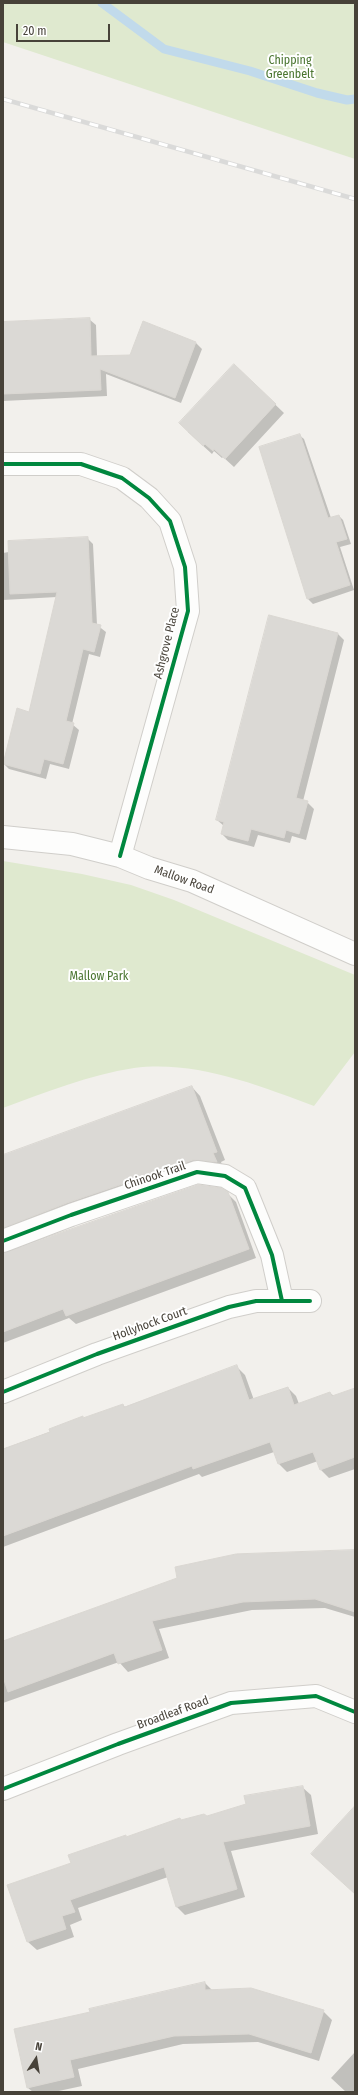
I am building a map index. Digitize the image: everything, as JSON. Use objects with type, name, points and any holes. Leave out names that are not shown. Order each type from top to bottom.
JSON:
[{"type":"street","name":"Ashgrove Place","points":[[3,464],[80,464],[122,478],[150,498],[170,521],[185,567],[188,611],[120,856]]},
{"type":"street","name":"Mallow Road","points":[[3,837],[72,844],[120,856],[149,868],[192,881],[355,954]]},
{"type":"street","name":"Chinook Trail","points":[[3,1241],[71,1215],[197,1172],[225,1176],[245,1188],[272,1255],[282,1301]]},
{"type":"street","name":"Hollyhock Court","points":[[3,1392],[97,1354],[229,1307],[256,1301],[310,1301]]},
{"type":"street","name":"Broadleaf Road","points":[[3,1789],[118,1744],[231,1703],[316,1696],[355,1712]]},
{"type":"green space","name":"Chipping Greenbelt","points":[[3,3],[355,3],[355,159],[3,42]]},
{"type":"green space","name":"Mallow Park","points":[[3,861],[82,874],[131,885],[174,900],[355,975],[355,1052],[314,1106],[271,1090],[226,1076],[203,1071],[157,1066],[134,1068],[101,1075],[3,1108]]},
{"type":"building","points":[[90,318],[91,356],[130,355],[143,321],[196,342],[175,398],[100,369],[101,390],[3,394],[3,322]]},
{"type":"building","points":[[234,364],[276,404],[225,459],[214,449],[213,451],[205,444],[203,446],[179,423]]},
{"type":"building","points":[[300,434],[328,518],[339,515],[347,539],[336,542],[350,585],[307,599],[259,447]]},
{"type":"building","points":[[88,537],[92,623],[101,625],[94,652],[83,649],[66,721],[74,723],[63,764],[44,759],[40,774],[3,764],[17,708],[29,712],[57,592],[10,594],[8,541]]},
{"type":"building","points":[[269,615],[338,633],[296,798],[308,801],[299,834],[286,830],[284,838],[251,829],[248,841],[221,834],[224,822],[216,820]]},
{"type":"building","points":[[192,1086],[217,1152],[213,1153],[217,1162],[193,1160],[67,1203],[3,1228],[3,1155]]},
{"type":"building","points":[[198,1185],[221,1188],[228,1192],[249,1249],[66,1316],[63,1309],[3,1332],[3,1253]]},
{"type":"building","points":[[237,1365],[249,1400],[288,1387],[294,1405],[330,1392],[332,1396],[355,1388],[355,1457],[320,1470],[313,1452],[278,1464],[270,1442],[193,1469],[192,1466],[3,1536],[3,1449],[50,1432],[49,1429],[83,1416],[83,1418],[123,1404],[124,1407]]},
{"type":"building","points":[[355,1550],[355,1612],[315,1599],[243,1602],[152,1621],[162,1650],[118,1664],[114,1653],[8,1692],[3,1677],[3,1641],[177,1578],[175,1567],[236,1554]]},
{"type":"building","points":[[303,1786],[310,1826],[223,1842],[237,1889],[176,1907],[164,1867],[70,1900],[75,1912],[62,1916],[66,1929],[27,1942],[7,1885],[71,1863],[68,1855],[126,1835],[126,1837],[180,1818],[181,1820],[204,1814],[207,1816],[246,1804],[244,1796]]},
{"type":"building","points":[[355,1806],[355,1894],[311,1854]]},
{"type":"building","points":[[205,1982],[205,1990],[251,1988],[324,2010],[311,2053],[249,2034],[174,2036],[70,2060],[74,2077],[27,2088],[14,2029],[90,2012],[89,2009]]},
{"type":"waterway","points":[[102,3],[164,49],[250,71],[317,93],[347,100],[355,99]]},
{"type":"railway","points":[[3,99],[355,199]]},
{"type":"cycle path","points":[[3,464],[81,464],[122,478],[149,498],[170,521],[185,567],[188,611],[120,856]]},
{"type":"cycle path","points":[[3,1241],[71,1215],[197,1172],[225,1176],[245,1188],[272,1255],[282,1301]]},
{"type":"cycle path","points":[[3,1392],[97,1354],[229,1307],[256,1301],[310,1301]]},
{"type":"cycle path","points":[[3,1789],[118,1744],[231,1703],[316,1696],[355,1712]]}]
